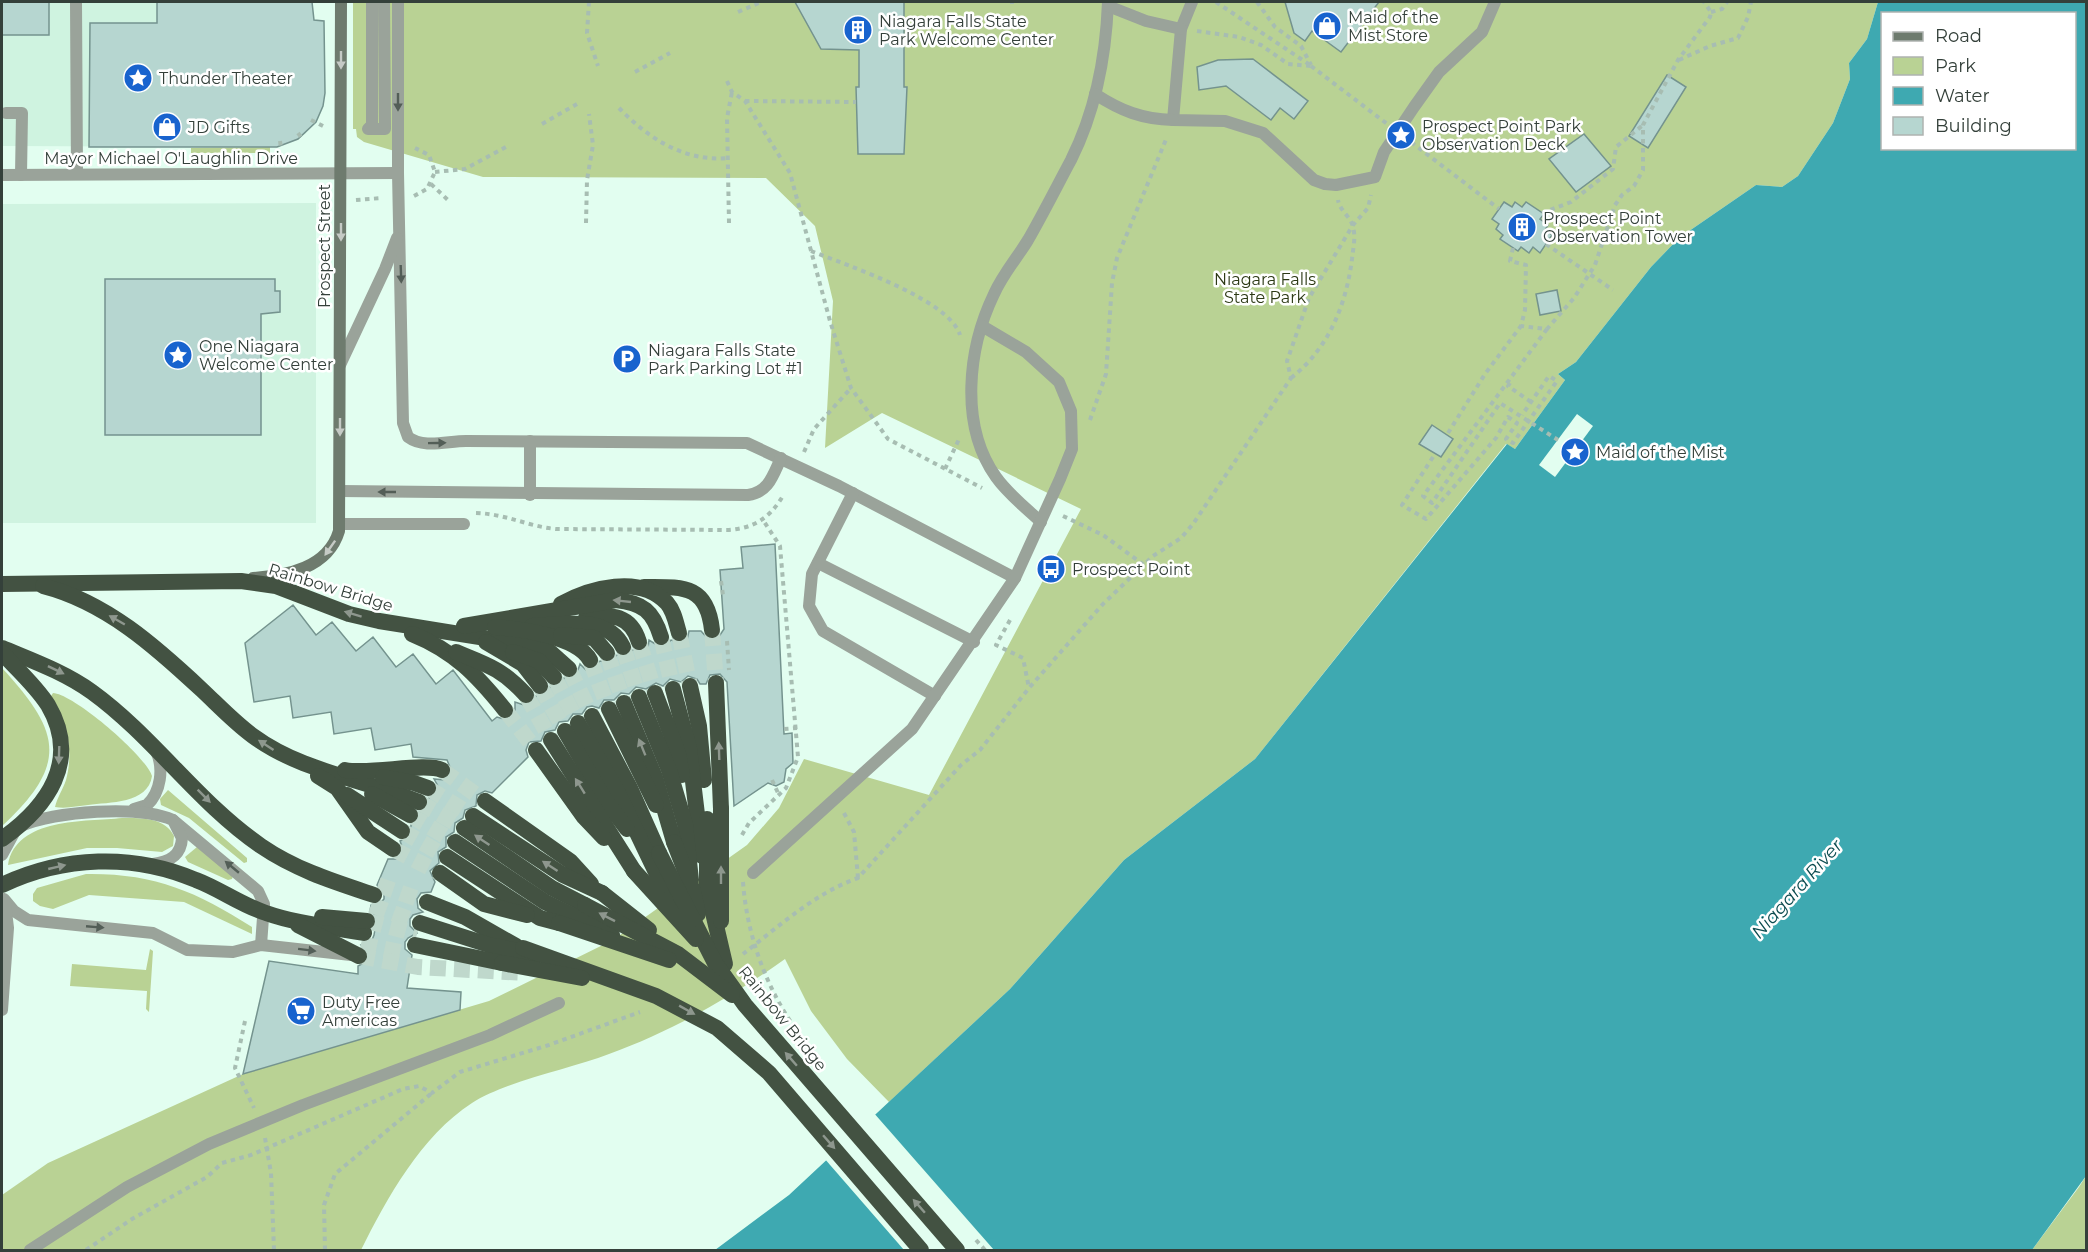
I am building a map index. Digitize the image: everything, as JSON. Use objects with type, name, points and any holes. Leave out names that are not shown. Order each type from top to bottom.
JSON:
[{"type":"highway","name":"Rainbow Bridge","points":[[10,583],[223,581],[276,586],[349,614],[379,621],[407,627],[465,631],[535,646],[550,652],[547,682]]},
{"type":"highway","points":[[10,583],[51,588],[98,609],[130,627],[247,732],[298,761],[344,779],[419,802]]},
{"type":"highway","points":[[620,587],[640,589],[661,598],[674,614],[679,633]]},
{"type":"highway","points":[[540,625],[581,593],[620,587],[673,587],[691,591],[707,605],[712,630]]},
{"type":"highway","points":[[540,625],[604,601],[626,601],[650,610],[661,637]]},
{"type":"highway","points":[[465,631],[540,625],[595,616],[616,616],[631,624],[639,642]]},
{"type":"highway","points":[[379,621],[499,669],[508,675],[547,682]]},
{"type":"highway","points":[[540,625],[594,638],[606,653]]},
{"type":"highway","points":[[540,625],[580,648],[590,660]]},
{"type":"highway","points":[[465,631],[540,625],[602,626],[613,632],[623,647]]},
{"type":"highway","points":[[465,631],[490,644],[539,661],[547,682]]},
{"type":"highway","points":[[438,644],[461,661],[505,710]]},
{"type":"highway","points":[[2,650],[52,668],[80,683],[153,744],[234,824],[283,859],[338,893],[366,924]]},
{"type":"highway","points":[[2,650],[48,706],[56,725],[59,744],[59,763],[50,794],[18,828],[2,839]]},
{"type":"highway","points":[[714,964],[721,809],[716,683]]},
{"type":"highway","points":[[681,687],[700,736],[687,829],[700,889],[703,939]]},
{"type":"highway","points":[[687,829],[643,781],[632,701],[681,765],[687,829],[714,964]]},
{"type":"highway","name":"Rainbow Bridge","points":[[571,727],[630,788],[651,855],[703,939],[714,964],[745,1005],[957,1251]]},
{"type":"highway","points":[[571,727],[605,800],[651,855],[679,919]]},
{"type":"highway","points":[[571,727],[632,868]]},
{"type":"highway","points":[[536,750],[584,817],[679,919],[745,1005]]},
{"type":"highway","points":[[344,779],[423,767],[442,770]]},
{"type":"highway","points":[[344,779],[402,831]]},
{"type":"highway","points":[[344,779],[368,832],[393,849]]},
{"type":"highway","points":[[485,801],[570,861],[599,891],[678,954]]},
{"type":"highway","points":[[460,836],[552,888],[678,954],[714,964]]},
{"type":"highway","points":[[460,836],[599,891]]},
{"type":"highway","points":[[460,836],[540,918]]},
{"type":"highway","points":[[460,836],[565,919]]},
{"type":"highway","points":[[283,859],[314,873],[366,924]]},
{"type":"highway","points":[[2,890],[39,871],[80,862],[137,863],[168,869],[197,880],[317,936],[366,924]]},
{"type":"highway","points":[[440,873],[484,903],[540,918],[565,919],[635,946],[714,964]]},
{"type":"highway","points":[[272,915],[366,924]]},
{"type":"highway","points":[[633,988],[494,965],[419,928],[519,948],[549,958],[633,988],[677,1004],[717,1028],[758,1063],[921,1251]]},
{"type":"main road","name":"Prospect Street","points":[[340,524],[341,2]]},
{"type":"main road","points":[[223,581],[282,574],[315,563],[333,545],[340,524]]},
{"type":"street","points":[[76,2],[76,174]]},
{"type":"street","points":[[372,2],[372,125],[369,129],[385,129],[384,2]]},
{"type":"street","points":[[398,2],[399,231],[404,428],[408,437],[417,442],[440,444],[466,441],[740,442],[753,444],[853,493],[1015,578]]},
{"type":"street","points":[[1173,120],[1181,29],[1192,2]]},
{"type":"street","points":[[1095,94],[1134,116],[1173,120],[1225,121],[1263,133],[1314,180],[1333,185],[1375,177],[1384,152],[1414,107],[1439,72],[1482,32],[1495,2]]},
{"type":"street","points":[[1041,522],[996,478],[979,440],[974,417],[972,381],[982,326],[995,292],[1028,239],[1071,159],[1095,94],[1108,4],[1146,21],[1181,29]]},
{"type":"street","points":[[6,113],[22,113],[21,175]]},
{"type":"street","name":"Mayor Michael O'Laughlin Drive","points":[[2,175],[398,173]]},
{"type":"street","points":[[340,365],[386,269],[399,231]]},
{"type":"street","points":[[748,875],[837,799],[912,729],[974,642],[1015,578],[1041,522],[1072,448],[1071,411],[1059,382],[1026,352],[982,326]]},
{"type":"street","points":[[530,441],[530,495]]},
{"type":"street","points":[[340,492],[748,495],[759,493],[767,486],[781,458]]},
{"type":"street","points":[[853,493],[812,574],[809,606],[823,631],[935,696]]},
{"type":"street","points":[[340,524],[466,519]]},
{"type":"street","points":[[818,563],[974,642]]},
{"type":"street","points":[[2,855],[18,828],[46,819],[129,810],[147,805],[158,787],[160,764],[153,744]]},
{"type":"street","points":[[129,810],[153,813],[173,820],[258,891],[272,915],[261,945]]},
{"type":"street","points":[[137,863],[162,863],[175,856],[182,838],[173,820]]},
{"type":"street","points":[[2,890],[14,911],[28,920],[153,933],[187,950],[233,952],[366,924]]},
{"type":"street","points":[[2,890],[8,928],[2,1010]]},
{"type":"street","points":[[30,1251],[127,1187],[201,1148],[260,1122],[480,1039],[559,1003]]},
{"type":"path","points":[[589,2],[588,33],[598,66]]},
{"type":"path","points":[[738,12],[761,2]]},
{"type":"path","points":[[1216,2],[1311,66],[1499,209]]},
{"type":"path","points":[[1257,2],[1275,27],[1301,46],[1311,66]]},
{"type":"path","points":[[1704,2],[1711,12]]},
{"type":"path","points":[[1711,12],[1722,9],[1726,2]]},
{"type":"path","points":[[1678,60],[1710,46],[1738,38],[1748,17],[1751,2]]},
{"type":"path","points":[[1542,213],[1571,202],[1613,169],[1616,147],[1643,125],[1678,60],[1710,17],[1711,12]]},
{"type":"path","points":[[1181,29],[1239,37],[1261,45],[1288,64],[1311,66]]},
{"type":"path","points":[[635,72],[670,53]]},
{"type":"path","points":[[727,81],[732,92],[745,101],[790,173],[851,388],[888,439],[985,489]]},
{"type":"path","points":[[729,223],[727,118],[732,92]]},
{"type":"path","points":[[745,101],[856,102]]},
{"type":"path","points":[[542,124],[577,104]]},
{"type":"path","points":[[619,108],[639,129],[674,149],[715,159],[728,158]]},
{"type":"path","points":[[586,223],[587,180],[593,145],[589,114]]},
{"type":"path","points":[[311,120],[324,126]]},
{"type":"path","points":[[1090,422],[1106,374],[1112,283],[1117,258],[1173,120]]},
{"type":"path","points":[[1558,440],[1500,403],[1432,503],[1423,496],[1547,329],[1574,298],[1595,265],[1615,206],[1622,195],[1634,186],[1643,170],[1643,125]]},
{"type":"path","points":[[280,141],[281,148]]},
{"type":"path","points":[[411,147],[429,155],[435,172],[431,184],[422,193],[411,197]]},
{"type":"path","points":[[435,172],[465,169],[506,147]]},
{"type":"path","points":[[1291,378],[1287,361],[1309,298],[1353,225],[1368,208],[1375,177]]},
{"type":"path","points":[[431,184],[448,200]]},
{"type":"path","points":[[1060,514],[1103,535],[1144,565],[1181,538],[1193,524],[1291,378],[1310,363],[1335,323],[1344,302],[1350,272],[1353,225],[1339,206],[1333,185]]},
{"type":"path","points":[[355,200],[383,198]]},
{"type":"path","points":[[1546,244],[1613,290]]},
{"type":"path","points":[[1448,433],[1485,375],[1521,326],[1525,310],[1526,265],[1510,261],[1513,248]]},
{"type":"path","points":[[811,251],[938,307],[957,325],[962,341]]},
{"type":"path","points":[[1521,326],[1547,329]]},
{"type":"path","points":[[1531,402],[1508,386],[1547,329]]},
{"type":"path","points":[[1433,457],[1402,505],[1426,519],[1496,438],[1508,417],[1517,423],[1506,439],[1514,443],[1532,422],[1557,381],[1549,376],[1522,416]]},
{"type":"path","points":[[797,467],[814,429],[851,388]]},
{"type":"path","points":[[945,469],[962,434]]},
{"type":"path","points":[[466,519],[499,514],[556,529],[729,530],[751,527],[763,520],[780,546],[797,728],[797,761],[786,788],[749,823],[741,840]]},
{"type":"path","points":[[1013,616],[996,645],[1023,658],[1029,688]]},
{"type":"path","points":[[784,729],[797,728]]},
{"type":"path","points":[[772,780],[779,795]]},
{"type":"path","points":[[837,799],[854,832],[858,878]]},
{"type":"path","name":"Rainbow Bridge","points":[[748,875],[749,924],[760,961],[780,1004],[802,1037]]},
{"type":"path","points":[[245,1021],[235,1068],[260,1122],[268,1148],[273,1251]]},
{"type":"path","points":[[325,1251],[324,1205],[335,1174],[432,1093]]},
{"type":"path","points":[[86,1251],[142,1214],[207,1177],[222,1163],[268,1148]]},
{"type":"path","points":[[970,1233],[985,1251]]},
{"type":"shaded area","points":[[2,2],[312,2],[314,20],[324,21],[323,106],[318,119],[305,134],[277,147],[2,146]]},
{"type":"shaded area","points":[[316,203],[316,523],[2,523],[2,204]]},
{"type":"green space","name":"Niagara Falls State Park","points":[[353,2],[1878,2],[1867,39],[1849,63],[1850,79],[1833,123],[1798,176],[1782,187],[1756,185],[1679,238],[1651,267],[1576,362],[1558,374],[1565,380],[1515,449],[1506,444],[1255,759],[1124,860],[1010,989],[889,1102],[847,1059],[811,1011],[785,959],[722,1000],[655,1035],[593,1060],[502,1088],[472,1103],[454,1117],[421,1150],[394,1189],[361,1250],[2,1250],[2,1195],[48,1163],[243,1074],[489,1001],[613,940],[747,845],[779,808],[804,759],[929,795],[1081,509],[882,413],[825,448],[833,301],[815,226],[766,178],[483,177],[364,142],[357,137],[356,129],[353,129]]},
{"type":"green space","points":[[270,147],[270,153],[191,153],[191,148]]},
{"type":"green space","points":[[2,668],[36,711],[46,730],[49,748],[47,766],[39,784],[24,804],[2,826]]},
{"type":"green space","points":[[53,693],[63,696],[92,714],[137,755],[152,776],[143,792],[136,797],[116,802],[68,808],[55,807],[66,780],[69,747],[65,727],[51,696]]},
{"type":"green space","points":[[168,790],[247,858],[247,862],[244,863],[189,818],[161,805],[160,799]]},
{"type":"green space","points":[[122,818],[151,820],[165,825],[174,836],[173,846],[162,852],[87,848],[8,865],[14,849],[24,838],[38,830],[72,822]]},
{"type":"green space","points":[[197,847],[233,876],[232,879],[228,880],[188,862],[185,857]]},
{"type":"green space","points":[[86,874],[132,877],[193,894],[252,927],[252,934],[184,902],[89,895],[53,909],[40,906],[33,901],[33,894],[37,888]]},
{"type":"green space","points":[[150,949],[153,951],[149,1012],[146,1009],[147,991],[70,986],[72,964],[146,970]]},
{"type":"green space","points":[[2086,1176],[2086,1250],[2032,1250],[2079,1187]]},
{"type":"water","name":"Niagara River","points":[[1878,2],[2086,2],[2086,1176],[2032,1250],[715,1250],[789,1195],[1010,989],[1124,860],[1255,759],[1507,444],[1515,449],[1565,380],[1558,374],[1576,362],[1651,267],[1679,238],[1756,185],[1782,187],[1798,176],[1833,123],[1850,79],[1849,63],[1867,39]]},
{"type":"pier","points":[[1577,414],[1593,426],[1555,477],[1539,465]]},
{"type":"pier","points":[[873,1112],[994,1250],[904,1250],[824,1158]]},
{"type":"building","points":[[2,2],[49,2],[49,35],[2,35]]},
{"type":"building","points":[[157,2],[312,2],[314,20],[324,21],[325,93],[323,106],[316,122],[298,139],[277,147],[89,147],[90,23],[157,23]]},
{"type":"building","points":[[795,2],[904,2],[904,87],[907,87],[904,154],[858,154],[856,87],[859,87],[859,50],[821,49]]},
{"type":"building","name":"Maid of the Mist Store","points":[[1285,2],[1379,2],[1341,52],[1312,31],[1305,41],[1294,33]]},
{"type":"building","points":[[1253,59],[1308,101],[1294,119],[1280,108],[1271,120],[1226,86],[1199,90],[1197,67],[1218,60]]},
{"type":"building","points":[[1667,75],[1686,87],[1648,148],[1629,136]]},
{"type":"building","points":[[1584,134],[1611,166],[1576,192],[1549,159]]},
{"type":"building","name":"Prospect Point Observation Tower","points":[[1504,202],[1512,207],[1515,202],[1522,207],[1526,202],[1544,214],[1540,219],[1548,225],[1545,230],[1552,235],[1540,253],[1533,247],[1529,253],[1521,247],[1518,251],[1500,239],[1503,235],[1496,229],[1499,224],[1492,219]]},
{"type":"building","points":[[105,279],[275,279],[275,291],[280,291],[280,312],[261,314],[261,435],[105,435]]},
{"type":"building","points":[[1557,290],[1561,311],[1540,315],[1536,294]]},
{"type":"building","points":[[1432,425],[1453,439],[1441,457],[1419,444]]},
{"type":"building","points":[[775,544],[784,734],[792,733],[793,763],[786,769],[784,782],[776,786],[768,783],[734,806],[727,682],[720,674],[710,675],[706,684],[700,684],[697,679],[688,676],[681,682],[670,679],[663,686],[656,683],[646,689],[636,687],[629,694],[621,693],[614,700],[604,700],[599,708],[587,707],[582,714],[573,714],[568,721],[559,722],[555,730],[545,732],[541,741],[529,742],[526,750],[528,757],[492,793],[485,791],[477,795],[476,806],[465,810],[463,818],[455,823],[454,832],[446,837],[446,847],[438,852],[439,863],[430,871],[435,882],[431,892],[421,893],[417,899],[418,908],[423,912],[413,915],[410,919],[410,926],[417,933],[405,942],[405,949],[412,955],[407,988],[461,992],[460,1010],[243,1074],[269,961],[358,974],[358,966],[369,960],[368,951],[361,945],[372,940],[374,935],[377,917],[370,911],[371,905],[380,903],[384,899],[384,892],[377,885],[388,859],[397,859],[402,854],[400,841],[410,837],[411,825],[419,821],[420,812],[429,806],[429,798],[438,792],[434,779],[445,780],[452,772],[447,760],[413,757],[411,744],[375,750],[371,728],[334,734],[331,712],[293,718],[290,696],[254,702],[245,643],[293,605],[316,635],[332,622],[356,651],[373,637],[396,667],[413,654],[436,684],[453,670],[492,721],[497,717],[507,720],[515,714],[515,702],[524,705],[533,703],[536,696],[546,695],[550,687],[561,685],[564,678],[576,676],[580,664],[586,670],[592,670],[600,661],[610,663],[617,655],[624,657],[633,650],[643,651],[648,648],[649,640],[660,647],[665,647],[671,640],[682,643],[687,640],[689,631],[701,631],[709,640],[718,638],[724,629],[720,570],[743,568],[741,547]]},
{"type":"tunnel","points":[[712,630],[716,683]]},
{"type":"tunnel","points":[[679,633],[690,686]]},
{"type":"tunnel","points":[[661,637],[673,689]]},
{"type":"tunnel","points":[[639,642],[655,693]]},
{"type":"tunnel","points":[[623,647],[639,697]]},
{"type":"tunnel","points":[[607,653],[624,703]]},
{"type":"tunnel","points":[[590,660],[609,709]]},
{"type":"tunnel","points":[[569,669],[592,716]]},
{"type":"tunnel","points":[[554,677],[578,723]]},
{"type":"tunnel","points":[[540,686],[565,731]]},
{"type":"tunnel","points":[[526,695],[551,740]]},
{"type":"tunnel","points":[[505,710],[536,750]]},
{"type":"tunnel","points":[[442,770],[485,801]]},
{"type":"tunnel","points":[[428,788],[473,816]]},
{"type":"tunnel","points":[[419,802],[464,828]]},
{"type":"tunnel","points":[[410,815],[455,842]]},
{"type":"tunnel","points":[[402,831],[447,857]]},
{"type":"tunnel","points":[[393,849],[440,873]]},
{"type":"tunnel","points":[[378,885],[427,902]]},
{"type":"tunnel","points":[[371,905],[420,923]]},
{"type":"tunnel","points":[[367,921],[417,934]]},
{"type":"tunnel","points":[[361,944],[404,953]]},
{"type":"tunnel","points":[[359,956],[418,967],[525,973]]},
{"type":"place","name":"Maid of the Mist Store","points":[[1327,26]]},
{"type":"place","name":"Niagara Falls State Park Welcome Center","points":[[858,30]]},
{"type":"place","name":"Thunder Theater","points":[[138,78]]},
{"type":"place","name":"JD Gifts","points":[[167,127]]},
{"type":"place","name":"Prospect Point Park Observation Deck","points":[[1401,135]]},
{"type":"place","name":"Prospect Point Observation Tower","points":[[1522,227]]},
{"type":"place","name":"One Niagara Welcome Center","points":[[178,355]]},
{"type":"place","name":"Niagara Falls State Park Parking Lot #1","points":[[627,359]]},
{"type":"place","name":"Maid of the Mist","points":[[1575,452]]},
{"type":"place","name":"Prospect Point","points":[[1051,569]]},
{"type":"place","name":"Duty Free Americas","points":[[301,1011]]}]
